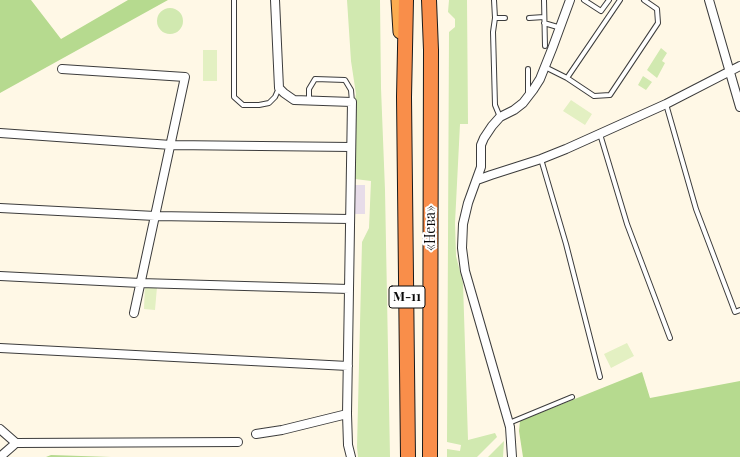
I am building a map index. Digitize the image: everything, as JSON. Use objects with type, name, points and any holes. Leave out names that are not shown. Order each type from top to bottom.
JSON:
[{"type":"highway","points":[[398,0],[404,97]]},
{"type":"highway","name":"«Нева»","points":[[406,0],[404,97],[408,451]]},
{"type":"highway","name":"«Нева»","points":[[429,0],[431,50],[430,451]]},
{"type":"street","points":[[275,0],[279,88],[284,94],[294,100],[352,102],[350,147],[347,414],[348,445],[351,457]]},
{"type":"street","points":[[512,457],[512,442],[509,423],[465,272],[462,248],[463,224],[468,203],[481,167],[482,145],[484,138],[488,130],[500,117],[514,110],[528,97],[540,79],[561,28],[570,0]]},
{"type":"street","points":[[709,0],[740,107]]},
{"type":"street","points":[[477,180],[491,174],[541,159],[600,134],[666,104],[740,66]]},
{"type":"street","points":[[62,69],[185,77],[134,313]]},
{"type":"street","points":[[0,133],[171,145],[350,147]]},
{"type":"street","points":[[0,208],[154,216],[350,219]]},
{"type":"street","points":[[0,276],[140,283],[349,289]]},
{"type":"street","points":[[0,348],[348,366]]},
{"type":"street","points":[[256,434],[282,430],[347,414]]},
{"type":"street","points":[[0,430],[16,443],[238,442]]},
{"type":"street","points":[[0,457],[16,443]]},
{"type":"lane","points":[[234,0],[234,97],[243,105],[259,105],[269,103],[275,97],[279,88]]},
{"type":"lane","points":[[494,0],[495,18],[493,32],[495,105],[500,117]]},
{"type":"lane","points":[[544,0],[545,46]]},
{"type":"lane","points":[[584,0],[608,16]]},
{"type":"lane","points":[[601,11],[609,0]]},
{"type":"lane","points":[[567,78],[620,0]]},
{"type":"lane","points":[[545,67],[567,78],[594,96],[610,95],[658,23],[657,9],[644,0]]},
{"type":"lane","points":[[529,18],[544,17]]},
{"type":"lane","points":[[495,18],[505,18]]},
{"type":"lane","points":[[544,23],[561,28]]},
{"type":"lane","points":[[528,69],[528,97]]},
{"type":"lane","points":[[309,101],[309,89],[315,79],[345,80],[351,90],[352,102]]},
{"type":"lane","points":[[666,104],[696,209],[735,312],[740,310]]},
{"type":"lane","points":[[600,134],[627,224],[670,338]]},
{"type":"lane","points":[[541,159],[566,244],[600,377]]},
{"type":"lane","points":[[509,423],[572,397]]},
{"type":"shaded area","points":[[354,185],[365,185],[365,214],[354,214]]},
{"type":"green space","points":[[0,0],[31,0],[61,39],[128,0],[168,0],[0,93]]},
{"type":"green space","points":[[347,0],[380,0],[390,457],[358,457],[357,447],[362,242],[369,228],[371,181],[355,179],[354,104],[356,94],[351,61]]},
{"type":"green space","points":[[449,0],[467,0],[468,124],[460,124],[455,223],[456,256],[463,283],[468,440],[495,433],[497,437],[477,457],[447,457],[447,449],[460,451],[461,445],[447,442],[449,32],[455,27],[455,19],[448,12]]},
{"type":"green space","points":[[170,8],[179,12],[183,21],[179,30],[170,34],[161,30],[157,21],[161,12]]},
{"type":"green space","points":[[661,48],[667,53],[662,61],[665,63],[657,78],[647,70]]},
{"type":"green space","points":[[203,50],[217,50],[217,81],[203,81]]},
{"type":"green space","points":[[643,76],[652,82],[646,90],[638,85]]},
{"type":"green space","points":[[571,100],[592,114],[585,125],[563,111]]},
{"type":"green space","points":[[145,286],[157,287],[155,310],[144,309]]},
{"type":"green space","points":[[627,343],[634,356],[611,368],[604,354]]},
{"type":"green space","points":[[642,372],[650,398],[740,381],[740,457],[523,457],[519,431],[520,421]]},
{"type":"green space","points":[[504,441],[503,457],[488,457]]},
{"type":"green space","points":[[51,455],[111,457],[46,457]]}]
